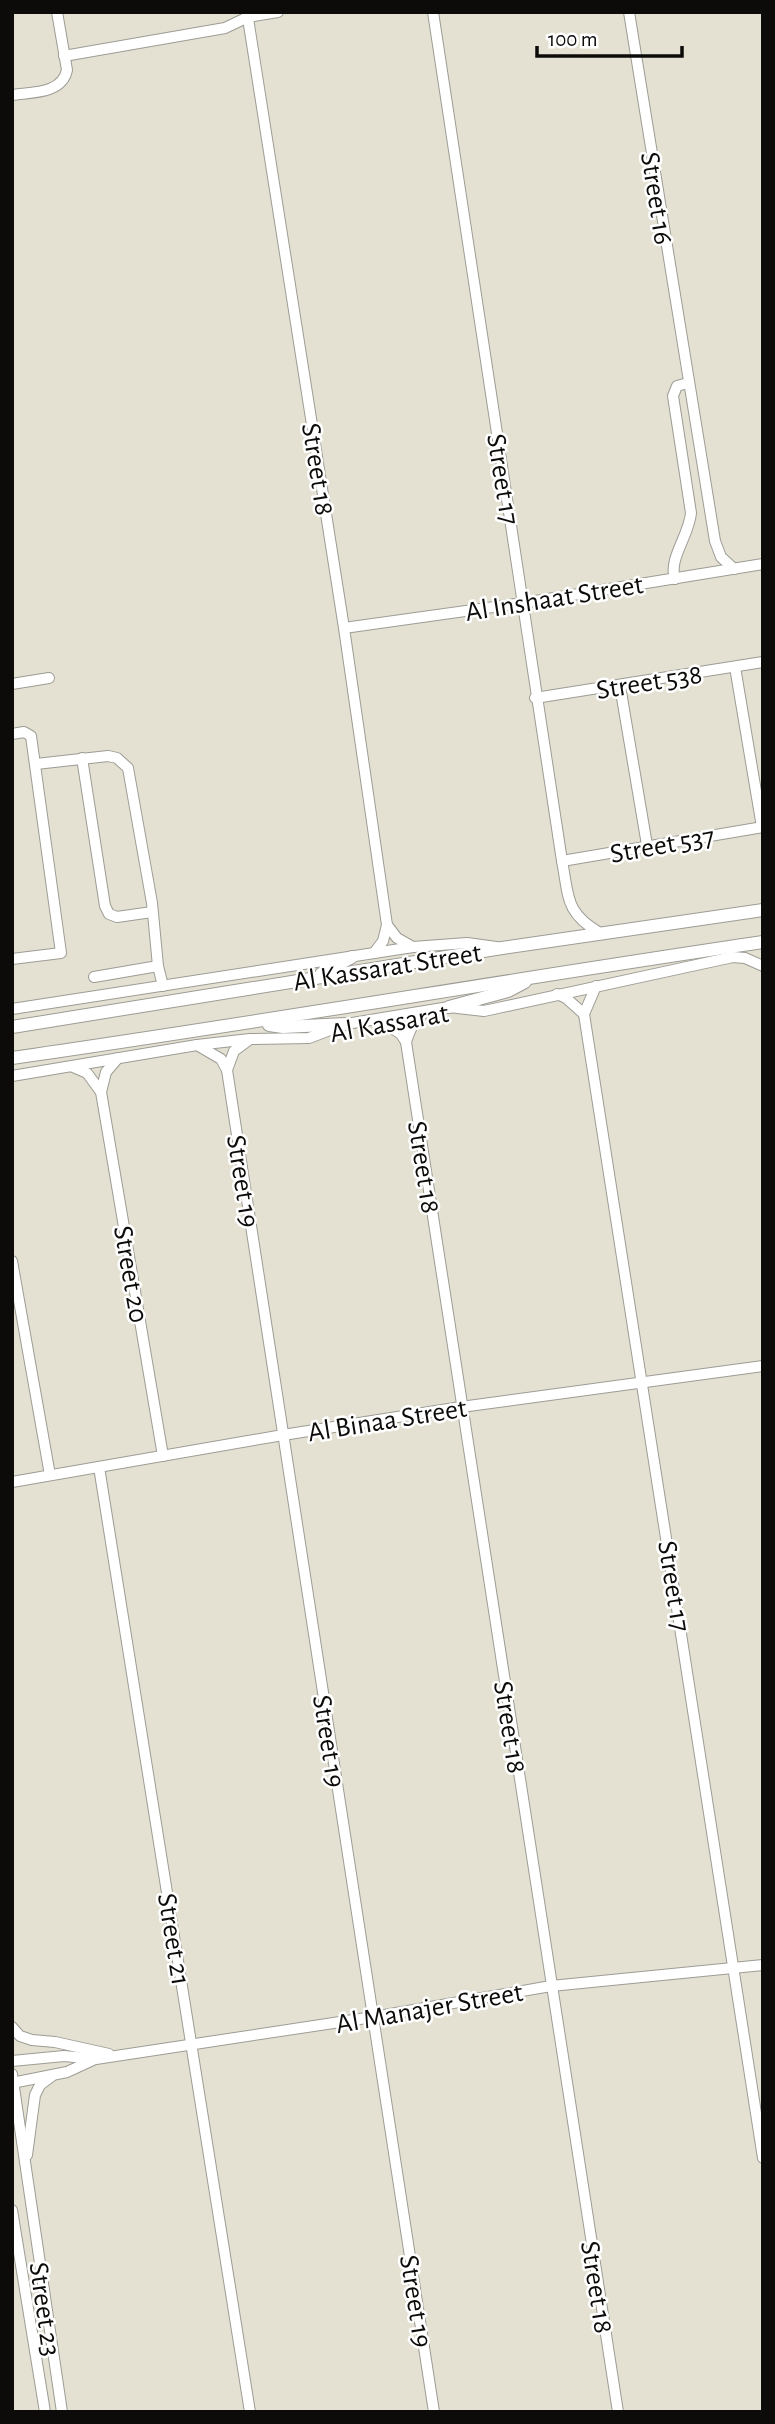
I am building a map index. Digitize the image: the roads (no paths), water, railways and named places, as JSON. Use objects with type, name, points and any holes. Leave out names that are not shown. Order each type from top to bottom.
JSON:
[{"type":"street","points":[[12,95],[60,85],[67,70],[57,12]]},
{"type":"street","points":[[64,56],[225,28],[248,15],[278,12]]},
{"type":"street","name":"Street 17","points":[[433,12],[523,603],[535,698],[570,906],[580,920],[600,933]]},
{"type":"street","name":"Street 16","points":[[629,12],[715,541],[722,557],[734,569]]},
{"type":"street","name":"Street 18","points":[[248,15],[344,628],[387,925]]},
{"type":"street","points":[[675,579],[673,566],[688,531],[691,513],[673,396],[677,386],[688,383]]},
{"type":"street","name":"Al Inshaat Street","points":[[344,628],[523,603],[763,564]]},
{"type":"street","name":"Street 538","points":[[535,698],[763,662]]},
{"type":"street","points":[[735,667],[762,827]]},
{"type":"street","points":[[12,684],[49,678]]},
{"type":"street","points":[[620,686],[647,845]]},
{"type":"street","points":[[12,734],[24,733],[31,736],[61,953],[12,959]]},
{"type":"street","points":[[36,764],[108,755],[117,758],[128,768],[163,986]]},
{"type":"street","points":[[82,758],[105,906],[109,914],[117,917],[152,912]]},
{"type":"street","name":"Street 537","points":[[562,861],[762,827]]},
{"type":"street","name":"Al Kassarat Street","points":[[12,1027],[502,948],[763,910]]},
{"type":"street","points":[[387,925],[397,938],[413,947]]},
{"type":"street","points":[[374,953],[383,941],[387,925]]},
{"type":"street","name":"Al Kassarat Street","points":[[12,1058],[258,1023],[539,975],[763,942]]},
{"type":"street","points":[[12,1009],[413,947],[467,943],[502,948]]},
{"type":"street","points":[[314,978],[352,957]]},
{"type":"street","name":"Al Kassarat","points":[[12,1076],[197,1045],[250,1039],[309,1038],[346,1024],[449,1007],[485,1011],[733,957],[745,958],[763,966]]},
{"type":"street","points":[[94,977],[158,966]]},
{"type":"street","points":[[449,1007],[508,991],[539,975]]},
{"type":"street","points":[[557,994],[566,998],[584,1014],[596,986]]},
{"type":"street","points":[[406,1042],[419,1016],[427,1011]]},
{"type":"street","name":"Street 17","points":[[584,1014],[763,2158]]},
{"type":"street","points":[[379,1020],[401,1034],[406,1042]]},
{"type":"street","points":[[258,1023],[283,1027],[346,1024]]},
{"type":"street","points":[[227,1070],[234,1051],[250,1039]]},
{"type":"street","name":"Street 18","points":[[406,1042],[618,2412]]},
{"type":"street","points":[[197,1045],[221,1059],[227,1070]]},
{"type":"street","points":[[101,1092],[106,1072],[118,1058]]},
{"type":"street","points":[[69,1066],[87,1073],[101,1092]]},
{"type":"street","name":"Street 19","points":[[227,1070],[434,2412]]},
{"type":"street","name":"Street 20","points":[[101,1092],[163,1456]]},
{"type":"street","points":[[12,1261],[50,1475]]},
{"type":"street","name":"Al Binaa Street","points":[[12,1482],[461,1407],[763,1366]]},
{"type":"street","name":"Street 21","points":[[100,1467],[250,2412]]},
{"type":"street","name":"Al Manajer Street","points":[[12,2061],[64,2056],[96,2059],[373,2017],[551,1986],[763,1965]]},
{"type":"street","points":[[12,2027],[20,2036],[32,2040],[55,2042],[118,2056]]},
{"type":"street","name":"Al Manajer Street","points":[[13,2080],[52,2076],[96,2059]]},
{"type":"street","name":"Street 23","points":[[25,2165],[35,2095],[40,2085],[52,2076]]},
{"type":"street","name":"Street 23","points":[[13,2080],[62,2412]]},
{"type":"street","name":"Street 23","points":[[12,2210],[45,2412]]}]
